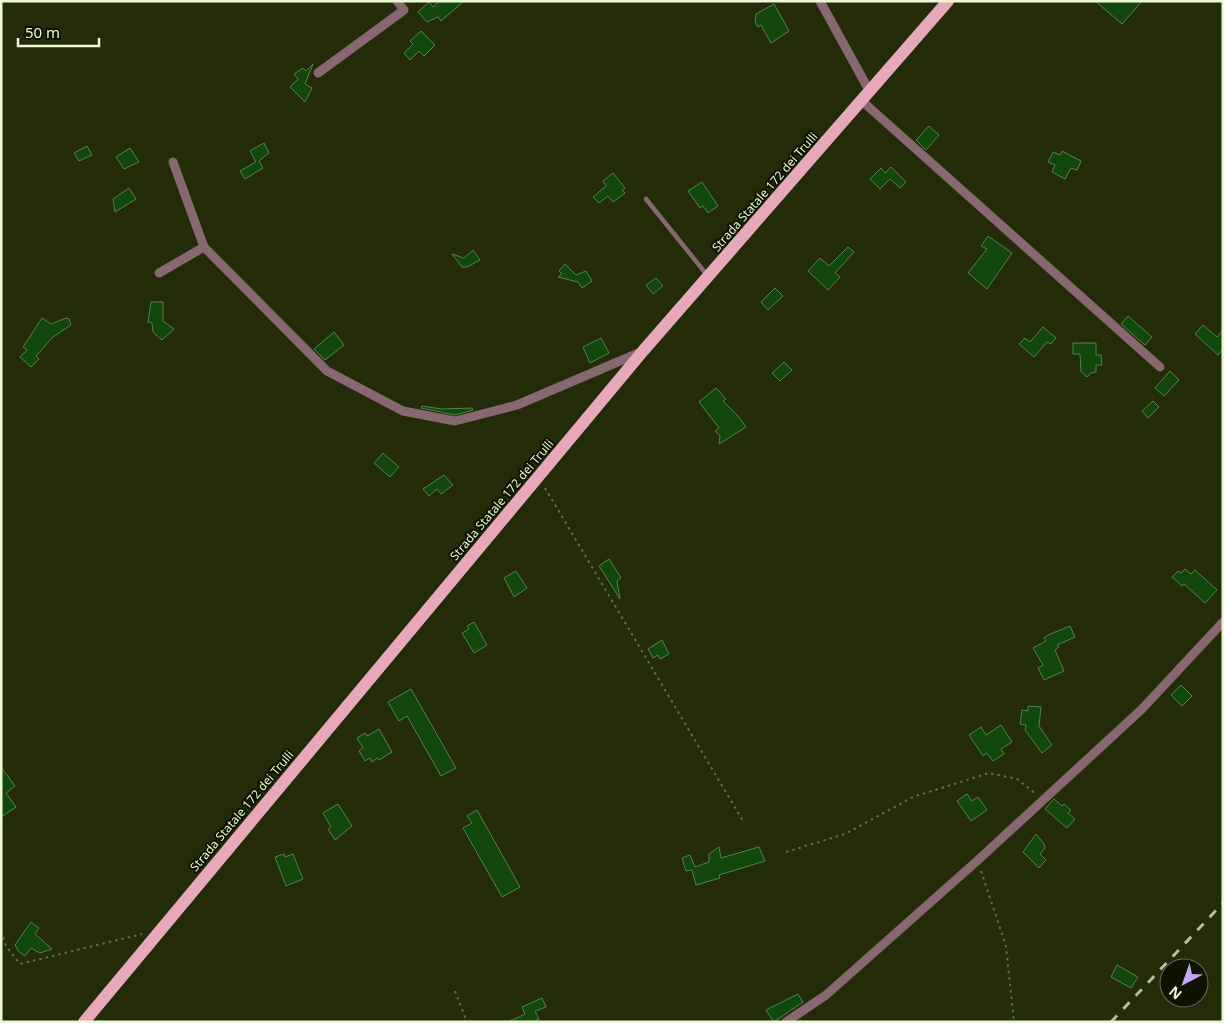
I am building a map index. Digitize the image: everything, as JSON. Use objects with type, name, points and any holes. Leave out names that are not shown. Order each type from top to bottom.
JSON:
[{"type":"main road","name":"Strada Statale 172 dei Trulli","points":[[84,1022],[643,351],[709,278],[948,1]]},
{"type":"street","points":[[318,73],[404,10],[397,1]]},
{"type":"street","points":[[820,1],[866,96],[1160,367]]},
{"type":"street","points":[[173,162],[204,247],[327,371],[403,410],[455,421],[517,405],[643,351]]},
{"type":"street","points":[[159,273],[204,247]]},
{"type":"street","points":[[786,1022],[826,994],[977,861],[1142,709],[1223,622]]},
{"type":"lane","points":[[646,199],[709,278]]},
{"type":"path","points":[[539,477],[743,821]]},
{"type":"path","points":[[786,852],[845,834],[912,797],[990,772],[1017,779],[1043,800]]},
{"type":"path","points":[[977,861],[1006,946],[1014,1022]]},
{"type":"path","points":[[1,931],[6,946],[20,964],[143,934]]},
{"type":"path","points":[[455,991],[467,1022]]},
{"type":"building","points":[[440,1],[464,1],[441,21],[438,17],[427,22],[418,12],[429,2],[433,7]]},
{"type":"building","points":[[1095,1],[1142,1],[1122,24]]},
{"type":"building","points":[[774,4],[789,31],[771,43],[761,25],[758,27],[755,22],[756,14]]},
{"type":"building","points":[[421,31],[435,45],[424,56],[419,51],[410,60],[404,53],[413,44],[410,41]]},
{"type":"building","points":[[313,64],[305,84],[312,88],[305,102],[290,87],[298,79],[294,74],[303,68],[306,71]]},
{"type":"building","points":[[929,126],[939,135],[926,150],[916,140]]},
{"type":"building","points":[[264,143],[269,153],[259,161],[263,168],[245,179],[240,171],[256,162],[250,151]]},
{"type":"building","points":[[87,146],[92,155],[79,161],[74,153]]},
{"type":"building","points":[[130,148],[139,162],[124,169],[116,157]]},
{"type":"building","points":[[1062,151],[1081,161],[1077,170],[1071,168],[1065,179],[1052,172],[1055,165],[1048,162],[1053,152],[1060,155]]},
{"type":"building","points":[[891,167],[906,182],[900,188],[890,179],[880,189],[870,179],[881,168],[885,173]]},
{"type":"building","points":[[613,173],[625,188],[622,190],[625,193],[613,202],[608,196],[599,203],[593,197],[606,186],[603,181]]},
{"type":"building","points":[[702,182],[718,206],[708,213],[703,206],[700,208],[688,191]]},
{"type":"building","points":[[129,188],[136,199],[115,212],[113,199]]},
{"type":"building","points":[[988,236],[1012,253],[987,289],[968,273],[987,249],[981,246]]},
{"type":"building","points":[[848,247],[854,252],[835,273],[840,277],[828,290],[808,271],[820,258],[829,266]]},
{"type":"building","points":[[473,250],[480,260],[467,267],[462,267],[452,254],[464,258]]},
{"type":"building","points":[[565,264],[576,275],[586,271],[592,281],[582,288],[578,282],[558,277],[562,274],[559,271]]},
{"type":"building","points":[[656,278],[663,286],[653,294],[646,285]]},
{"type":"building","points":[[775,288],[783,296],[768,310],[761,302]]},
{"type":"building","points":[[151,302],[163,302],[163,321],[174,329],[162,340],[153,332],[152,323],[148,322]]},
{"type":"building","points":[[1128,316],[1152,337],[1145,345],[1121,324]]},
{"type":"building","points":[[42,318],[51,324],[66,318],[69,319],[71,325],[53,337],[36,356],[39,359],[31,367],[20,357],[27,350],[23,347]]},
{"type":"building","points":[[1203,325],[1217,337],[1223,330],[1223,349],[1218,355],[1195,334]]},
{"type":"building","points":[[1043,327],[1056,338],[1051,344],[1047,342],[1034,357],[1019,344],[1025,338],[1030,342]]},
{"type":"building","points":[[334,332],[344,345],[325,360],[314,349]]},
{"type":"building","points":[[601,338],[609,353],[590,363],[583,347]]},
{"type":"building","points":[[1073,343],[1096,343],[1096,355],[1101,355],[1102,365],[1096,365],[1096,372],[1091,373],[1087,377],[1081,372],[1080,354],[1073,354]]},
{"type":"building","points":[[784,362],[792,370],[780,381],[772,373]]},
{"type":"building","points":[[1170,371],[1179,380],[1164,396],[1155,388]]},
{"type":"building","points":[[716,388],[726,399],[723,401],[746,427],[719,444],[720,436],[715,431],[719,428],[699,402]]},
{"type":"building","points":[[1153,401],[1159,407],[1148,418],[1142,411]]},
{"type":"building","points":[[422,406],[442,409],[472,408],[473,410],[455,415],[421,408]]},
{"type":"building","points":[[383,453],[399,467],[390,477],[374,463]]},
{"type":"building","points":[[444,475],[453,485],[441,494],[437,489],[429,496],[423,489]]},
{"type":"building","points":[[609,559],[621,578],[617,581],[620,599],[599,566]]},
{"type":"building","points":[[1185,569],[1191,574],[1195,570],[1217,590],[1205,603],[1184,584],[1182,586],[1172,577],[1178,571],[1181,573]]},
{"type":"building","points":[[516,571],[527,588],[514,597],[504,578]]},
{"type":"building","points":[[474,622],[487,645],[474,653],[462,633],[469,629],[467,626]]},
{"type":"building","points":[[1070,626],[1075,637],[1057,645],[1059,647],[1055,650],[1064,671],[1044,680],[1038,668],[1043,665],[1033,648],[1046,641],[1044,638],[1048,635]]},
{"type":"building","points":[[662,640],[669,654],[660,659],[658,655],[653,658],[648,649]]},
{"type":"building","points":[[1181,685],[1192,696],[1182,706],[1171,695]]},
{"type":"building","points":[[411,689],[456,768],[441,776],[407,716],[399,721],[388,702]]},
{"type":"building","points":[[1028,706],[1041,707],[1039,726],[1052,745],[1042,753],[1025,730],[1026,725],[1020,724],[1022,710],[1028,711]]},
{"type":"building","points":[[1001,725],[1012,742],[1001,749],[1004,754],[993,761],[987,753],[983,756],[969,735],[981,727],[986,735]]},
{"type":"building","points":[[379,729],[392,752],[379,760],[377,758],[372,762],[370,758],[365,761],[359,751],[363,748],[357,738],[365,733],[367,736]]},
{"type":"building","points":[[1,767],[15,786],[6,793],[16,807],[1,817]]},
{"type":"building","points":[[967,794],[972,801],[978,797],[987,810],[971,821],[957,801]]},
{"type":"building","points":[[1054,799],[1062,806],[1064,804],[1071,810],[1068,813],[1075,819],[1067,828],[1045,809]]},
{"type":"building","points":[[338,804],[352,826],[335,840],[328,829],[331,827],[323,813]]},
{"type":"building","points":[[477,810],[520,887],[502,897],[463,828],[472,823],[467,816]]},
{"type":"building","points":[[1036,834],[1045,848],[1040,854],[1046,860],[1039,868],[1023,852]]},
{"type":"building","points":[[719,847],[721,858],[759,847],[765,861],[719,875],[720,878],[696,885],[692,870],[686,871],[682,858],[690,855],[695,867],[709,862],[709,854]]},
{"type":"building","points":[[284,854],[285,857],[293,854],[303,879],[286,886],[275,857]]},
{"type":"building","points":[[31,922],[39,928],[35,934],[52,949],[40,953],[31,948],[25,956],[19,952],[15,945]]},
{"type":"building","points":[[1117,965],[1138,977],[1131,988],[1111,977]]},
{"type":"building","points":[[798,994],[803,1002],[774,1022],[766,1010]]},
{"type":"building","points":[[542,998],[546,1007],[535,1011],[539,1019],[533,1022],[508,1022],[525,1014],[522,1007]]},
{"type":"railway","points":[[1111,1022],[1223,903]]}]
